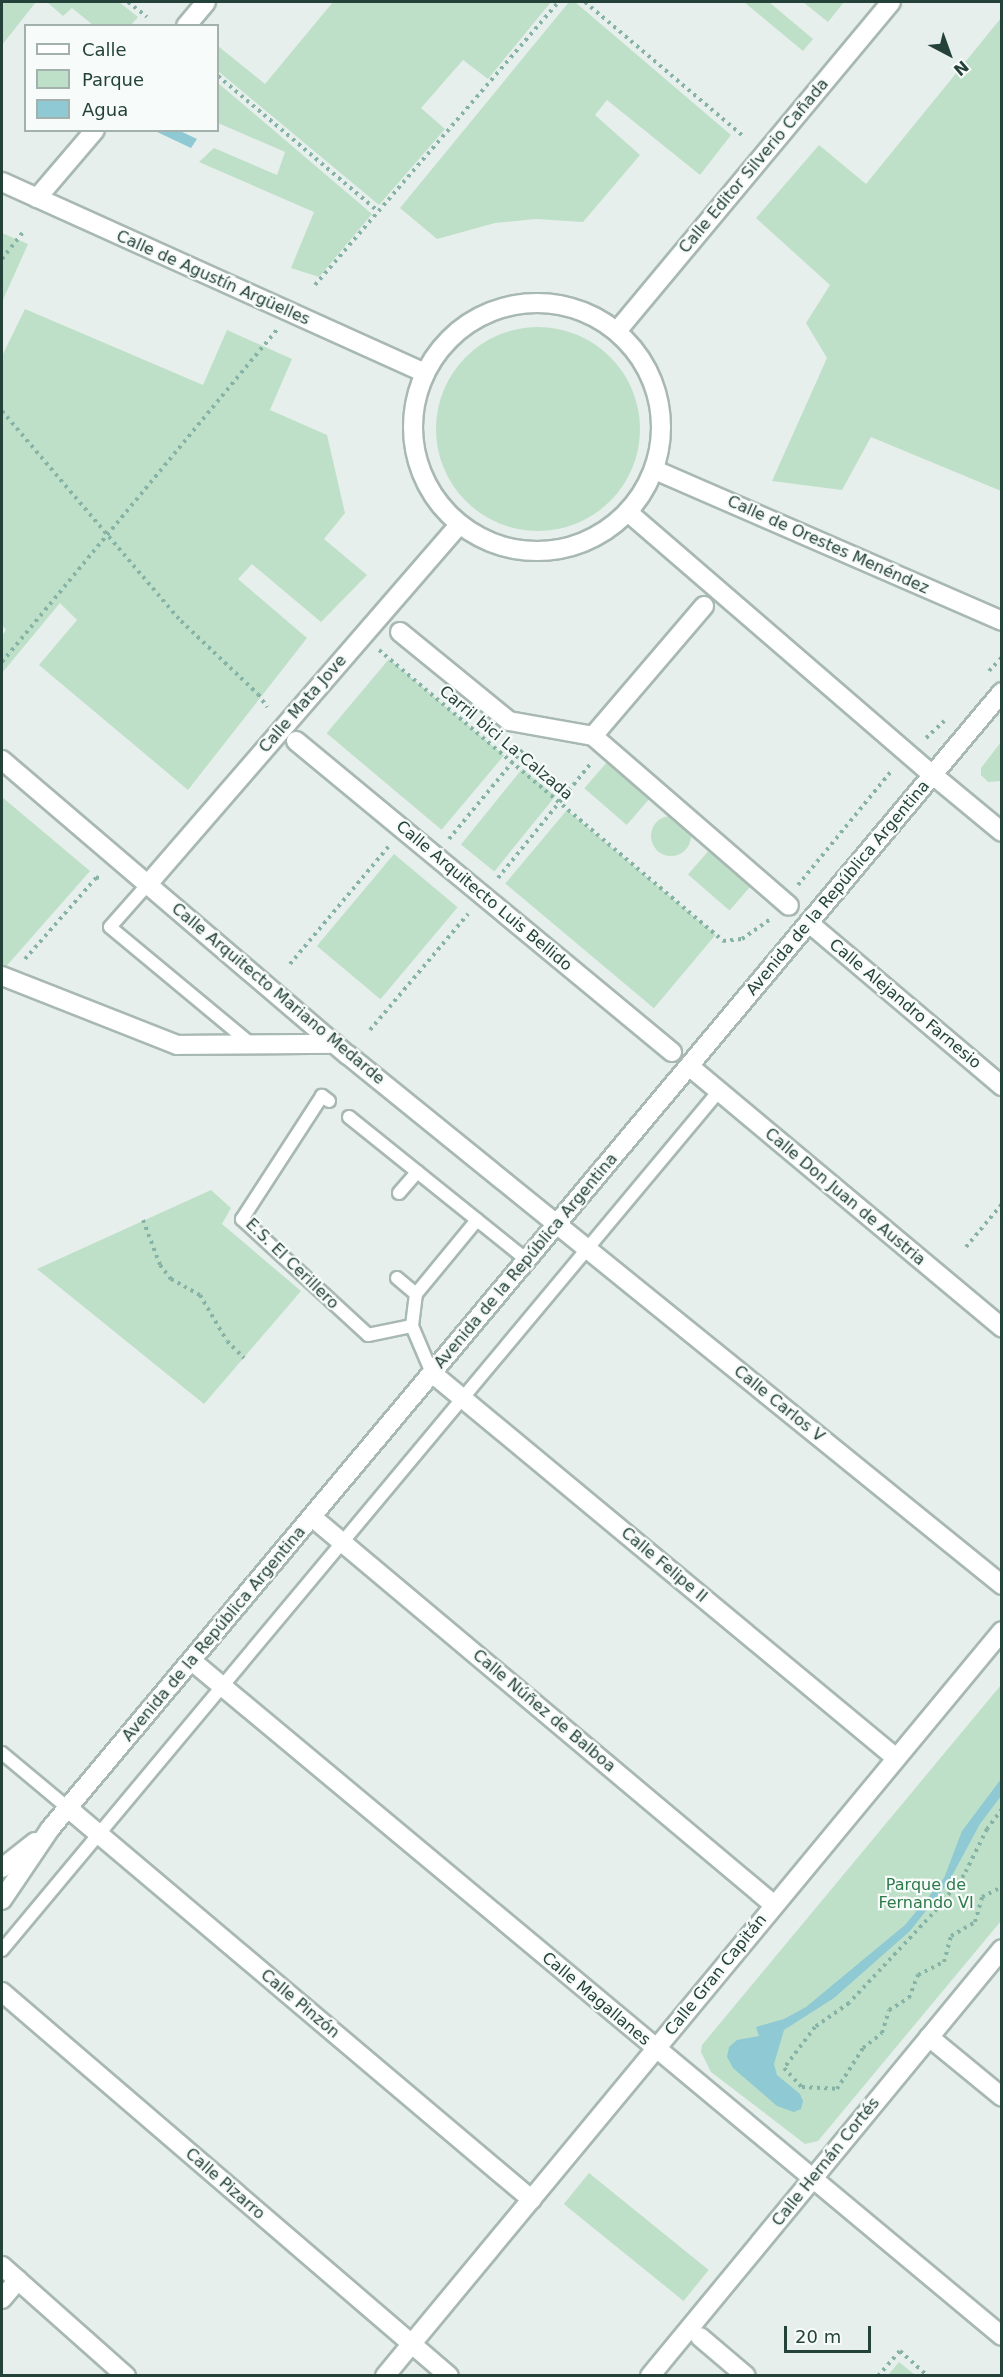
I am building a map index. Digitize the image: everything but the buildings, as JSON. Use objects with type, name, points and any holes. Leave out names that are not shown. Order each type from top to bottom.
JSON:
[{"type":"street","points":[[188,24],[206,2]]},
{"type":"street","name":"Calle Editor Silverio Cañada","points":[[617,330],[891,2]]},
{"type":"street","points":[[37,198],[93,132]]},
{"type":"street","name":"Calle de Agustín Argüelles","points":[[2,182],[425,373]]},
{"type":"street","points":[[548,303],[585,312],[617,330],[643,359],[658,394],[662,432],[655,470],[629,513],[599,536],[565,550],[527,552],[491,544],[459,525],[431,494],[415,455],[413,413],[425,373],[446,342],[476,319],[511,305],[548,303]]},
{"type":"street","name":"Calle de Orestes Menéndez","points":[[655,470],[1002,621]]},
{"type":"street","points":[[629,513],[1002,832]]},
{"type":"street","name":"Calle Mata Jove","points":[[148,884],[459,525]]},
{"type":"street","points":[[593,736],[704,606]]},
{"type":"street","points":[[400,632],[510,721],[593,736],[787,904]]},
{"type":"street","name":"Avenida de la República Argentina","points":[[2,1900],[50,1829],[1002,692]]},
{"type":"street","name":"Calle Arquitecto Luis Bellido","points":[[296,741],[672,1052]]},
{"type":"street","name":"Calle Arquitecto Mariano Medarde","points":[[2,760],[335,1044],[556,1224]]},
{"type":"street","name":"Calle Alejandro Farnesio","points":[[809,923],[1002,1086]]},
{"type":"street","points":[[2,976],[177,1044],[335,1044]]},
{"type":"street","name":"Calle Don Juan de Austria","points":[[689,1066],[1002,1328]]},
{"type":"street","name":"Calle Carlos V","points":[[556,1224],[1002,1585]]},
{"type":"street","name":"Calle Felipe II","points":[[432,1373],[896,1758]]},
{"type":"street","name":"Calle Núñez de Balboa","points":[[312,1516],[774,1905]]},
{"type":"street","name":"Calle Gran Capitán","points":[[385,2376],[1002,1630]]},
{"type":"street","name":"Calle Magallanes","points":[[192,1661],[1002,2336]]},
{"type":"street","name":"Calle Pinzón","points":[[68,1808],[532,2200]]},
{"type":"street","name":"Avenida de la República Argentina","points":[[2,1868],[50,1829]]},
{"type":"street","name":"Calle Hernán Cortés","points":[[650,2376],[1002,1949]]},
{"type":"street","name":"Calle Pizarro","points":[[2,1992],[449,2376]]},
{"type":"street","points":[[929,2037],[1002,2097]]},
{"type":"street","points":[[2,2266],[126,2376]]},
{"type":"street","points":[[2,2299],[18,2280]]},
{"type":"street","points":[[700,2337],[746,2376]]},
{"type":"lane","points":[[148,884],[110,927],[251,1044]]},
{"type":"lane","points":[[2,1950],[719,1091]]},
{"type":"lane","name":"E.S. El Cerillero","points":[[329,1101],[322,1096],[242,1219],[368,1335],[412,1326]]},
{"type":"lane","points":[[349,1118],[527,1260]]},
{"type":"lane","points":[[399,1193],[417,1172]]},
{"type":"lane","points":[[432,1373],[412,1326],[416,1294],[477,1220]]},
{"type":"lane","points":[[397,1278],[416,1294]]},
{"type":"lane","points":[[2,1754],[68,1808]]},
{"type":"path","points":[[128,2],[147,17]]},
{"type":"path","points":[[315,285],[558,2]]},
{"type":"path","points":[[585,2],[742,135]]},
{"type":"path","points":[[219,77],[378,211]]},
{"type":"path","points":[[2,259],[22,233]]},
{"type":"path","points":[[2,662],[291,313]]},
{"type":"path","points":[[2,411],[181,621],[258,694],[267,707]]},
{"type":"path","name":"Carril bici La Calzada","points":[[368,656],[376,648],[723,941],[741,939],[764,927],[787,904]]},
{"type":"path","points":[[983,677],[1002,657]]},
{"type":"path","points":[[787,904],[907,752],[947,718]]},
{"type":"path","points":[[435,856],[541,728]]},
{"type":"path","points":[[290,963],[403,829]]},
{"type":"path","points":[[966,1247],[1002,1204]]},
{"type":"path","points":[[143,1220],[160,1265],[171,1279],[200,1295],[226,1341],[244,1358]]},
{"type":"path","points":[[1002,1809],[987,1828],[964,1875],[937,1910],[849,2003],[815,2027],[784,2067],[802,2087],[837,2089],[863,2048],[882,2033],[889,2010],[909,1998],[918,1975],[944,1962],[951,1936],[975,1922],[982,1897],[1002,1887]]},
{"type":"path","points":[[878,2376],[900,2351],[928,2376]]},
{"type":"green space","points":[[2,2],[36,2],[2,45]]},
{"type":"green space","points":[[47,2],[119,2],[138,17],[132,24],[92,24],[72,8],[63,16]]},
{"type":"green space","points":[[333,2],[551,2],[488,79],[463,60],[421,108],[445,129],[379,205],[219,72],[219,47],[265,84]]},
{"type":"green space","points":[[569,2],[575,2],[731,135],[700,175],[607,100],[595,115],[640,155],[583,222],[536,219],[495,223],[437,239],[400,208]]},
{"type":"green space","points":[[744,2],[769,2],[813,39],[803,51]]},
{"type":"green space","points":[[803,2],[844,2],[828,22]]},
{"type":"green space","points":[[1001,18],[1001,491],[871,437],[842,490],[772,481],[827,358],[806,323],[830,285],[756,218],[819,145],[866,184]]},
{"type":"green space","points":[[219,84],[372,214],[319,277],[291,268],[314,212],[199,162],[214,148],[277,175],[285,152],[219,123]]},
{"type":"green space","points":[[2,233],[28,244],[2,302]]},
{"type":"green space","points":[[25,309],[203,385],[227,330],[292,359],[270,410],[327,435],[345,513],[324,539],[367,575],[321,622],[252,564],[238,579],[307,638],[188,790],[39,665],[77,620],[60,603],[2,673],[2,636],[6,630],[2,625],[2,356]]},
{"type":"green space","points":[[538,327],[558,329],[586,339],[603,350],[617,364],[632,390],[638,409],[640,429],[638,449],[628,477],[617,494],[603,508],[577,523],[558,529],[538,531],[518,529],[490,519],[473,508],[459,494],[444,468],[438,449],[436,429],[438,409],[448,381],[459,364],[473,350],[499,335],[518,329]]},
{"type":"green space","points":[[389,659],[504,755],[442,830],[327,733]]},
{"type":"green space","points":[[1001,742],[1001,781],[988,782],[981,775],[981,768]]},
{"type":"green space","points":[[608,761],[650,798],[627,825],[584,788]]},
{"type":"green space","points":[[522,769],[555,796],[494,871],[461,844]]},
{"type":"green space","points":[[2,797],[90,871],[3,970],[2,969]]},
{"type":"green space","points":[[567,810],[716,935],[654,1008],[505,884]]},
{"type":"green space","points":[[671,816],[685,822],[691,836],[685,850],[671,856],[657,850],[651,836],[657,822]]},
{"type":"green space","points":[[711,848],[753,884],[730,910],[688,874]]},
{"type":"green space","points":[[394,854],[458,907],[380,999],[317,946]]},
{"type":"green space","points":[[211,1190],[231,1208],[222,1224],[301,1291],[204,1404],[37,1269]]},
{"type":"green space","name":"Parque de Fernando VI","points":[[1001,1685],[1001,1921],[818,2141],[805,2144],[711,2072],[701,2052],[702,2045]]},
{"type":"green space","points":[[589,2173],[709,2270],[684,2301],[564,2204]]},
{"type":"green space","points":[[899,2362],[915,2375],[888,2375]]},
{"type":"water","points":[[157,132],[182,132],[197,139],[191,148]]},
{"type":"water","points":[[1001,1779],[1001,1796],[980,1824],[948,1883],[910,1931],[834,1998],[784,2030],[774,2064],[777,2075],[800,2094],[803,2101],[801,2109],[794,2112],[777,2106],[733,2068],[727,2057],[729,2047],[737,2040],[759,2036],[756,2027],[784,2019],[806,2007],[905,1925],[944,1878],[962,1831]]}]
